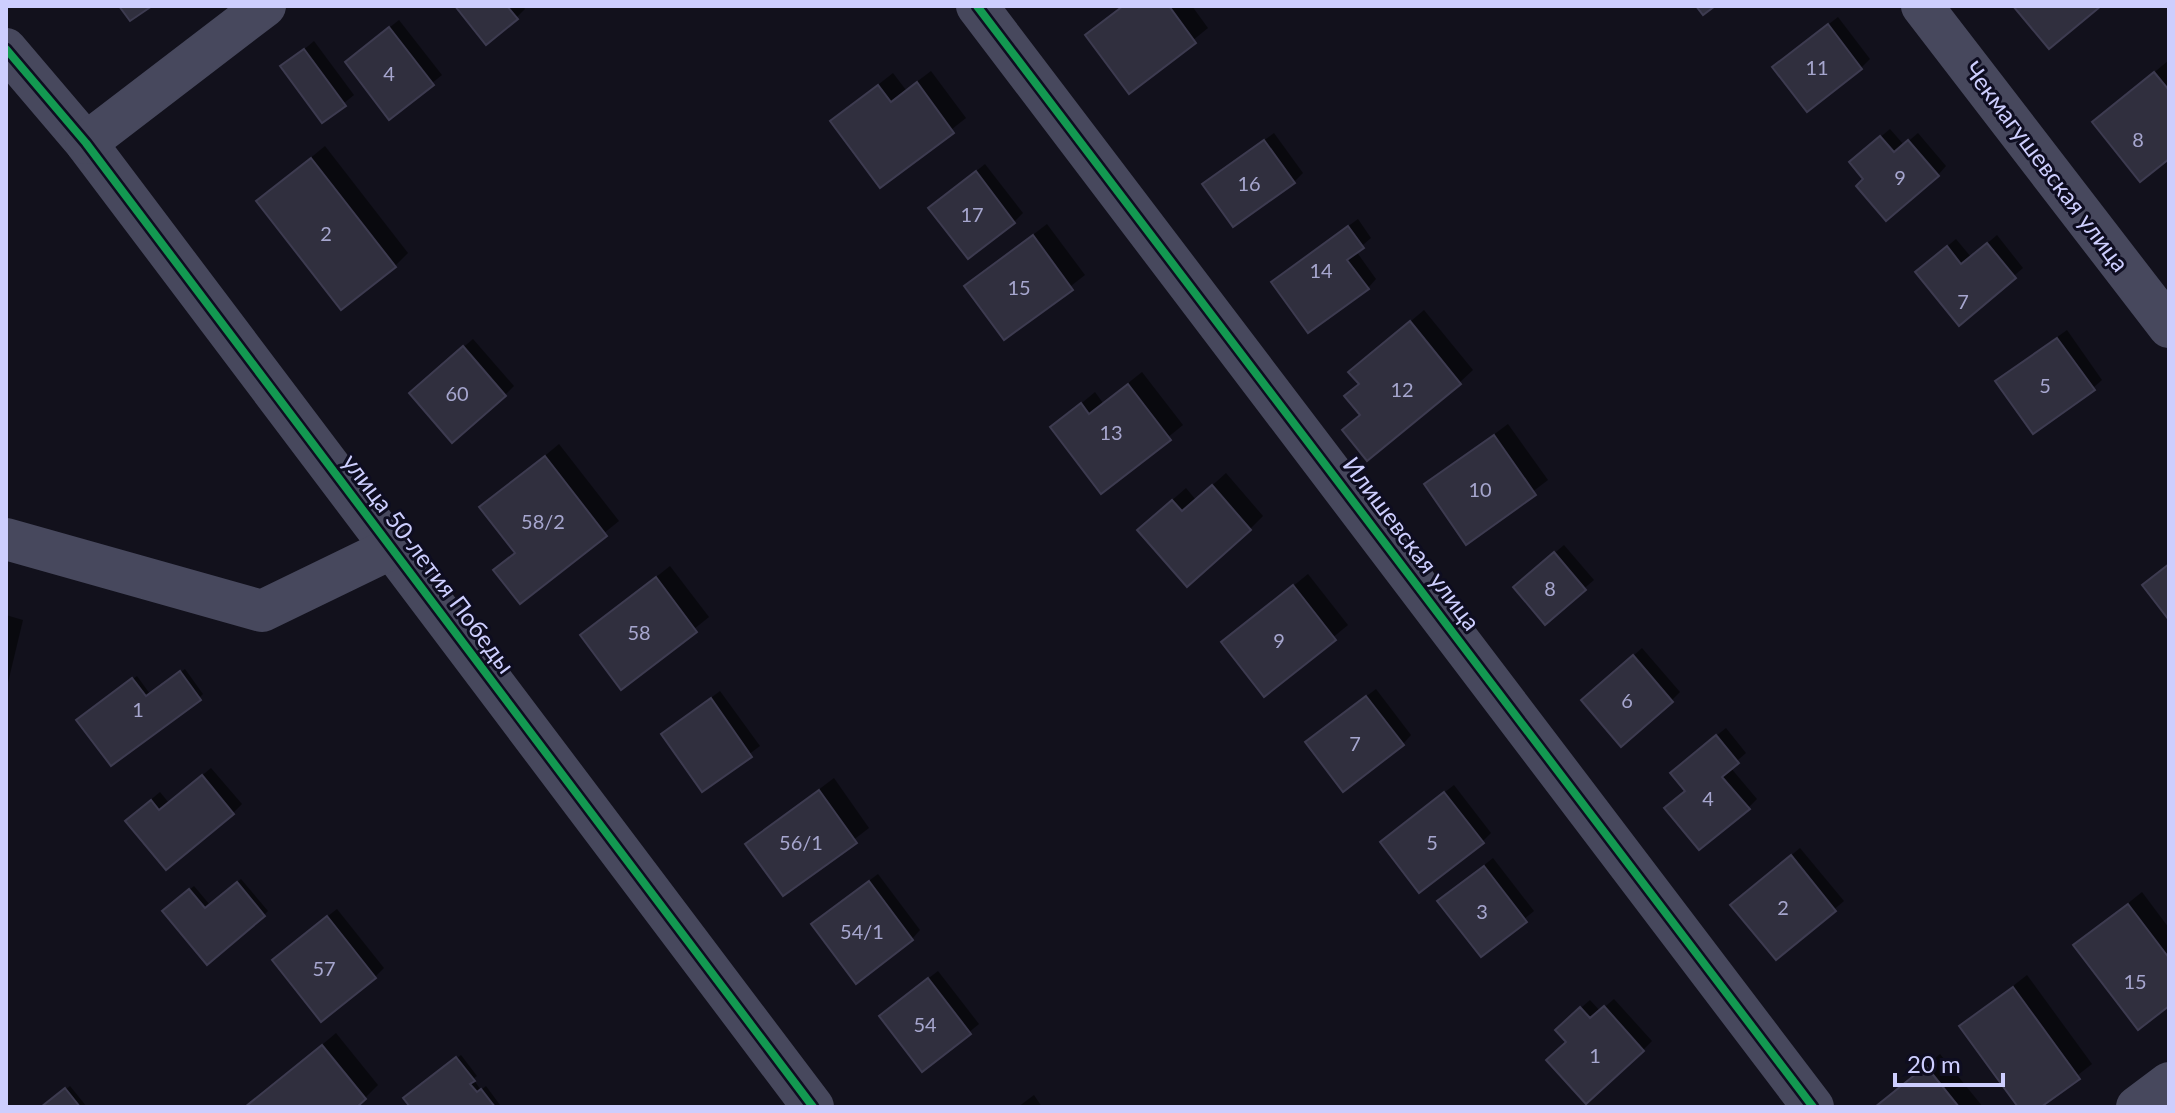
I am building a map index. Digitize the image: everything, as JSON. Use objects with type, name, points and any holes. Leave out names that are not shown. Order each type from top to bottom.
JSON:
[{"type":"street","points":[[86,143],[265,6]]},
{"type":"street","name":"Илишевская улица","points":[[977,6],[1813,1107]]},
{"type":"street","name":"Чекмагушевская улица","points":[[1922,6],[2169,327]]},
{"type":"street","name":"улица 50-летия Победы","points":[[6,49],[86,143],[813,1107]]},
{"type":"street","points":[[6,539],[262,611],[392,548]]},
{"type":"street","points":[[2137,1107],[2169,1083]]},
{"type":"building","points":[[119,6],[152,6],[130,21]]},
{"type":"building","points":[[455,6],[507,6],[518,19],[486,45]]},
{"type":"building","points":[[1123,6],[1169,6],[1196,43],[1129,94],[1085,35]]},
{"type":"building","points":[[1696,6],[1715,6],[1703,15]]},
{"type":"building","points":[[2013,6],[2101,6],[2049,49]]},
{"type":"building","points":[[1828,24],[1862,69],[1807,112],[1772,67]]},
{"type":"building","points":[[389,27],[434,85],[389,120],[345,62]]},
{"type":"building","points":[[304,49],[346,106],[322,123],[280,66]]},
{"type":"building","points":[[2154,72],[2169,90],[2169,159],[2140,182],[2092,122]]},
{"type":"building","points":[[917,82],[954,133],[880,188],[830,121],[878,85],[891,102]]},
{"type":"building","points":[[1880,136],[1894,152],[1908,140],[1939,176],[1886,221],[1856,186],[1863,179],[1849,162]]},
{"type":"building","points":[[1264,140],[1295,183],[1233,227],[1202,184]]},
{"type":"building","points":[[311,158],[396,267],[341,310],[256,201]]},
{"type":"building","points":[[976,171],[1015,223],[968,259],[928,208]]},
{"type":"building","points":[[1348,226],[1364,248],[1347,260],[1369,289],[1308,333],[1271,282]]},
{"type":"building","points":[[1033,235],[1073,290],[1004,340],[964,286]]},
{"type":"building","points":[[1987,243],[2016,278],[1959,326],[1915,272],[1947,246],[1961,264]]},
{"type":"building","points":[[1410,321],[1461,384],[1367,461],[1342,430],[1360,415],[1344,396],[1359,384],[1348,372]]},
{"type":"building","points":[[2057,338],[2095,390],[2033,434],[1995,381]]},
{"type":"building","points":[[463,346],[506,396],[452,443],[409,393]]},
{"type":"building","points":[[1128,384],[1171,440],[1101,494],[1050,427],[1081,403],[1089,414]]},
{"type":"building","points":[[1494,435],[1536,495],[1466,545],[1424,484]]},
{"type":"building","points":[[545,456],[607,536],[520,604],[493,570],[515,553],[479,507]]},
{"type":"building","points":[[1212,485],[1251,530],[1187,587],[1137,530],[1172,500],[1182,511]]},
{"type":"building","points":[[1554,552],[1586,590],[1545,625],[1513,587]]},
{"type":"building","points":[[2169,564],[2169,620],[2142,585]]},
{"type":"building","points":[[656,577],[697,632],[621,690],[580,635]]},
{"type":"building","points":[[1293,585],[1336,640],[1264,697],[1221,642]]},
{"type":"building","points":[[1633,655],[1673,702],[1621,747],[1581,700]]},
{"type":"building","points":[[180,671],[201,700],[111,766],[76,720],[132,678],[146,696]]},
{"type":"building","points":[[1366,696],[1404,745],[1343,792],[1305,742]]},
{"type":"building","points":[[711,698],[752,757],[702,792],[661,734]]},
{"type":"building","points":[[1716,735],[1739,763],[1722,777],[1750,809],[1699,850],[1664,808],[1685,791],[1670,773]]},
{"type":"building","points":[[202,775],[234,814],[166,870],[125,821],[151,800],[159,810]]},
{"type":"building","points":[[819,790],[857,843],[783,896],[745,844]]},
{"type":"building","points":[[1444,792],[1484,843],[1419,893],[1380,842]]},
{"type":"building","points":[[1791,855],[1836,911],[1776,960],[1730,905]]},
{"type":"building","points":[[1484,866],[1527,922],[1481,957],[1437,901]]},
{"type":"building","points":[[869,881],[913,940],[856,984],[811,924]]},
{"type":"building","points":[[237,882],[265,916],[207,965],[162,911],[189,889],[205,908]]},
{"type":"building","points":[[2128,904],[2169,958],[2169,1006],[2138,1030],[2073,945]]},
{"type":"building","points":[[327,916],[376,978],[321,1022],[272,960]]},
{"type":"building","points":[[928,978],[971,1034],[922,1072],[879,1016]]},
{"type":"building","points":[[2013,987],[2080,1079],[2041,1107],[2018,1107],[1959,1026]]},
{"type":"building","points":[[1604,1006],[1644,1051],[1586,1104],[1546,1060],[1566,1042],[1555,1030],[1580,1007],[1590,1018]]},
{"type":"building","points":[[322,1045],[366,1099],[357,1107],[245,1107]]},
{"type":"building","points":[[456,1057],[475,1081],[470,1084],[477,1092],[481,1089],[495,1107],[410,1107],[403,1098]]},
{"type":"building","points":[[1926,1066],[1959,1107],[1875,1107]]},
{"type":"building","points":[[65,1088],[80,1107],[41,1107]]},
{"type":"cycle path","points":[[977,6],[1813,1107]]},
{"type":"cycle path","points":[[6,49],[86,143],[813,1107]]}]
